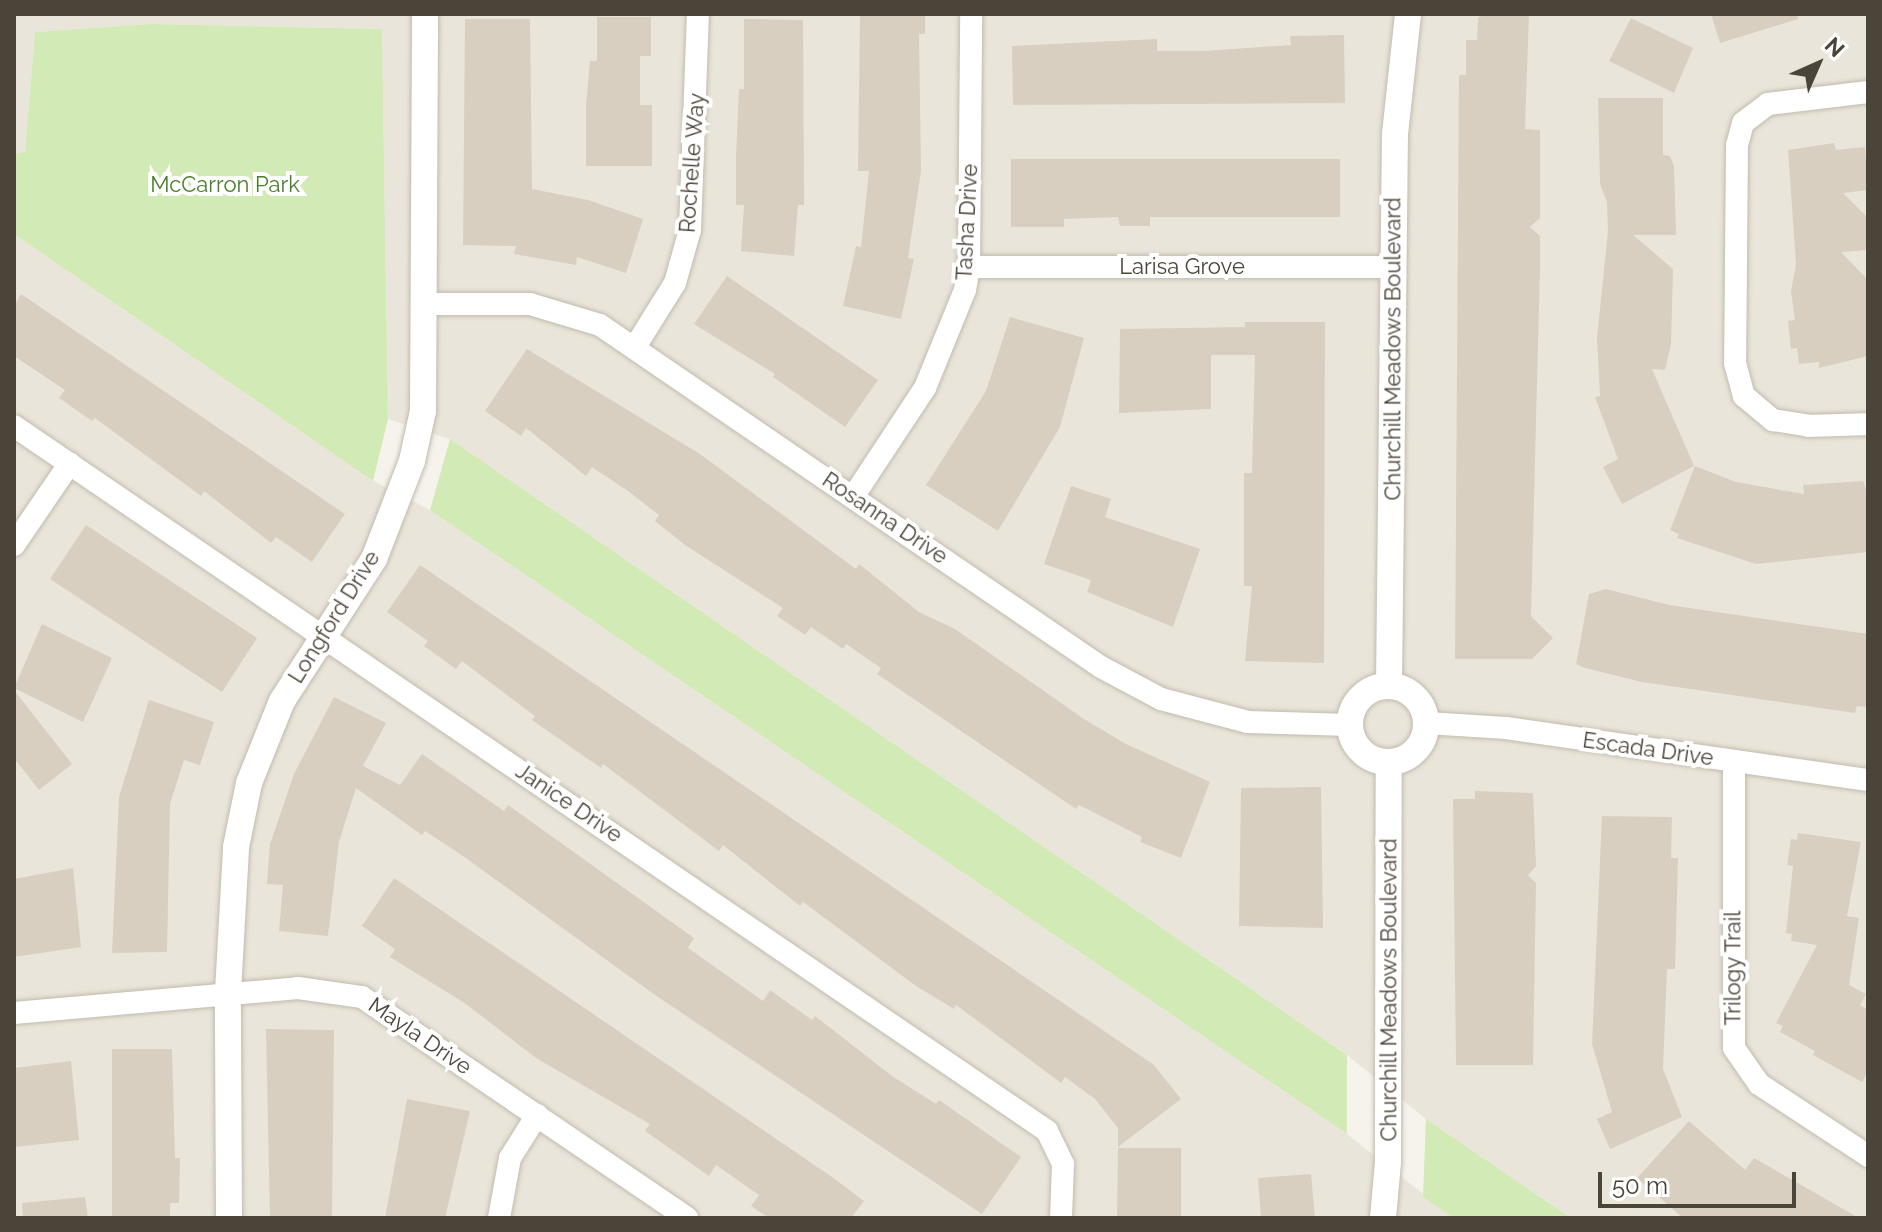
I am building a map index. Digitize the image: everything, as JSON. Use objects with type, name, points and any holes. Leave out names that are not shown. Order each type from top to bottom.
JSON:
[{"type":"street","name":"Longford Drive","points":[[229,1218],[228,992],[236,847],[249,783],[282,701],[374,559],[412,461],[423,411],[425,14]]},
{"type":"street","name":"Rochelle Way","points":[[635,347],[675,283],[690,230],[698,14]]},
{"type":"street","name":"Tasha Drive","points":[[853,497],[925,388],[969,267],[971,14]]},
{"type":"street","name":"Churchill Meadows Boulevard","points":[[1389,686],[1395,134],[1408,14]]},
{"type":"street","points":[[1868,92],[1768,104],[1743,123],[1737,145],[1735,348],[1739,386],[1761,414],[1809,426],[1868,424]]},
{"type":"street","name":"Larisa Grove","points":[[969,267],[1394,267]]},
{"type":"street","name":"Rosanna Drive","points":[[425,304],[549,307],[600,325],[1101,667],[1161,699],[1248,722],[1350,725]]},
{"type":"street","name":"Janice Drive","points":[[14,426],[1047,1131],[1063,1164],[1061,1218]]},
{"type":"street","points":[[14,545],[70,463]]},
{"type":"street","points":[[1389,686],[1416,697],[1427,723],[1420,746],[1389,763],[1362,752],[1350,725],[1361,697],[1389,686]]},
{"type":"street","name":"Escada Drive","points":[[1427,723],[1506,728],[1868,780]]},
{"type":"street","name":"Trilogy Trail","points":[[1734,761],[1734,1048],[1759,1084],[1868,1156]]},
{"type":"street","name":"Churchill Meadows Boulevard","points":[[1383,1218],[1388,1162],[1389,763]]},
{"type":"street","name":"Mayla Drive","points":[[14,1013],[298,988],[362,997],[687,1218]]},
{"type":"street","points":[[499,1218],[510,1158],[537,1115]]},
{"type":"shaded area","points":[[14,14],[1868,14],[1868,1218],[1571,1218],[1426,1119],[1347,1055],[450,439],[388,419],[382,29],[151,24],[35,32],[25,153],[14,154]]},
{"type":"shaded area","points":[[14,234],[373,481],[430,510],[1347,1134],[1454,1218],[14,1218]]},
{"type":"green space","name":"McCarron Park","points":[[151,24],[382,29],[388,419],[373,481],[14,234],[14,154],[25,152],[35,32]]},
{"type":"green space","points":[[450,439],[1347,1055],[1347,1134],[430,510]]},
{"type":"green space","points":[[1426,1119],[1571,1218],[1454,1218],[1423,1197]]},
{"type":"building","points":[[860,14],[925,14],[925,34],[919,34],[921,171],[908,258],[914,259],[901,319],[843,306],[856,246],[861,247],[869,171],[858,171]]},
{"type":"building","points":[[1485,14],[1529,14],[1525,129],[1540,130],[1540,218],[1530,227],[1540,236],[1531,616],[1553,638],[1532,659],[1455,659],[1459,75],[1466,75],[1466,40],[1477,40],[1478,18]]},
{"type":"building","points":[[1711,14],[1797,14],[1798,19],[1720,43]]},
{"type":"building","points":[[597,17],[651,17],[651,56],[640,56],[640,105],[652,105],[652,166],[586,166],[586,105],[590,61],[597,61]]},
{"type":"building","points":[[1631,18],[1693,48],[1674,93],[1609,61]]},
{"type":"building","points":[[465,19],[530,19],[532,189],[588,200],[643,219],[626,273],[577,257],[576,265],[514,254],[516,246],[463,245]]},
{"type":"building","points":[[744,19],[803,20],[804,205],[798,205],[794,256],[741,251],[744,205],[736,205],[736,157],[739,89],[744,89]]},
{"type":"building","points":[[1344,35],[1345,103],[1013,105],[1012,46],[1157,39],[1157,51],[1203,51],[1291,45],[1290,36]]},
{"type":"building","points":[[1598,98],[1663,98],[1663,155],[1670,156],[1674,166],[1676,235],[1633,235],[1673,269],[1671,344],[1665,370],[1652,369],[1694,466],[1622,504],[1603,467],[1618,459],[1595,397],[1600,396],[1597,338],[1608,231],[1607,202],[1600,184]]},
{"type":"building","points":[[1834,143],[1836,150],[1865,147],[1868,190],[1843,193],[1868,218],[1868,250],[1841,252],[1866,278],[1868,356],[1819,368],[1819,362],[1799,364],[1797,348],[1791,349],[1788,321],[1795,320],[1791,291],[1796,264],[1788,150]]},
{"type":"building","points":[[1011,159],[1340,159],[1340,217],[1150,217],[1150,226],[1120,226],[1118,217],[1064,219],[1064,227],[1011,227]]},
{"type":"building","points":[[727,276],[878,380],[845,427],[773,377],[775,374],[694,324]]},
{"type":"building","points":[[21,294],[345,514],[312,562],[276,537],[271,543],[204,491],[201,496],[95,418],[92,421],[59,398],[65,390],[14,356],[14,307]]},
{"type":"building","points":[[1010,317],[1084,338],[1060,427],[998,531],[926,485],[986,391]]},
{"type":"building","points":[[1245,322],[1325,322],[1324,663],[1245,661],[1252,586],[1244,586],[1244,473],[1252,473],[1255,355],[1211,355],[1211,409],[1119,413],[1120,329],[1245,327]]},
{"type":"building","points":[[527,349],[700,454],[856,569],[859,564],[919,612],[955,629],[1084,719],[1126,744],[1210,782],[1181,858],[1140,842],[1142,837],[1079,805],[1076,809],[877,674],[881,668],[846,644],[843,649],[811,627],[805,635],[777,616],[783,608],[685,545],[655,521],[659,515],[628,491],[592,467],[586,476],[526,428],[521,436],[485,411]]},
{"type":"building","points":[[1695,466],[1736,482],[1804,494],[1803,485],[1863,481],[1868,495],[1868,552],[1756,564],[1677,538],[1679,534],[1670,530]]},
{"type":"building","points":[[1071,486],[1111,499],[1105,517],[1200,549],[1173,627],[1087,592],[1091,580],[1044,564]]},
{"type":"building","points":[[86,525],[257,638],[222,692],[50,579]]},
{"type":"building","points":[[420,565],[1154,1065],[1181,1099],[1118,1147],[1118,1128],[1095,1099],[1065,1077],[1061,1083],[956,1005],[954,1009],[916,986],[803,902],[800,906],[723,845],[719,851],[603,764],[601,768],[532,720],[535,716],[462,661],[456,669],[424,646],[428,641],[387,612]]},
{"type":"building","points":[[1606,589],[1669,605],[1868,634],[1868,707],[1857,706],[1855,713],[1642,682],[1576,664],[1589,594]]},
{"type":"building","points":[[42,624],[112,658],[83,722],[14,688]]},
{"type":"building","points":[[14,690],[72,764],[39,790],[14,758]]},
{"type":"building","points":[[334,697],[386,723],[363,766],[400,785],[422,754],[504,811],[508,805],[694,938],[688,948],[763,1001],[770,990],[812,1020],[815,1016],[892,1076],[936,1104],[939,1100],[1021,1157],[982,1214],[655,995],[463,856],[425,831],[422,835],[356,788],[339,842],[328,936],[279,931],[283,885],[267,884],[270,844],[294,774]]},
{"type":"building","points":[[149,700],[214,722],[200,765],[184,760],[170,804],[167,952],[112,953],[119,797]]},
{"type":"building","points":[[1321,787],[1323,928],[1239,926],[1241,788]]},
{"type":"building","points":[[1475,791],[1533,793],[1536,866],[1528,875],[1536,883],[1533,1065],[1456,1065],[1453,799],[1475,799]]},
{"type":"building","points":[[1602,816],[1672,817],[1671,858],[1678,858],[1675,969],[1667,969],[1663,1069],[1682,1117],[1610,1149],[1597,1119],[1612,1112],[1592,1044]]},
{"type":"building","points":[[1798,833],[1861,842],[1847,916],[1859,918],[1849,985],[1866,994],[1860,1005],[1868,1010],[1868,1071],[1862,1082],[1813,1055],[1815,1051],[1780,1032],[1783,1026],[1776,1023],[1817,945],[1791,941],[1792,934],[1786,933],[1793,866],[1787,865],[1791,839],[1797,840]]},
{"type":"building","points":[[73,868],[81,947],[14,957],[14,879]]},
{"type":"building","points":[[394,878],[864,1201],[851,1218],[769,1218],[751,1206],[759,1195],[716,1165],[709,1176],[645,1131],[650,1124],[536,1058],[466,1004],[390,957],[395,949],[362,926]]},
{"type":"building","points":[[266,1029],[334,1030],[332,1218],[270,1218]]},
{"type":"building","points":[[112,1049],[172,1049],[175,1158],[180,1158],[179,1203],[170,1203],[170,1218],[112,1218]]},
{"type":"building","points":[[71,1061],[79,1140],[14,1147],[14,1068]]},
{"type":"building","points":[[407,1099],[470,1111],[445,1218],[385,1218]]},
{"type":"building","points":[[1689,1121],[1745,1170],[1754,1158],[1859,1218],[1683,1218],[1637,1178]]},
{"type":"building","points":[[1118,1148],[1181,1148],[1181,1218],[1117,1218]]},
{"type":"building","points":[[1311,1174],[1315,1218],[1261,1218],[1258,1178]]},
{"type":"building","points":[[85,1197],[88,1218],[23,1218],[22,1203]]}]
